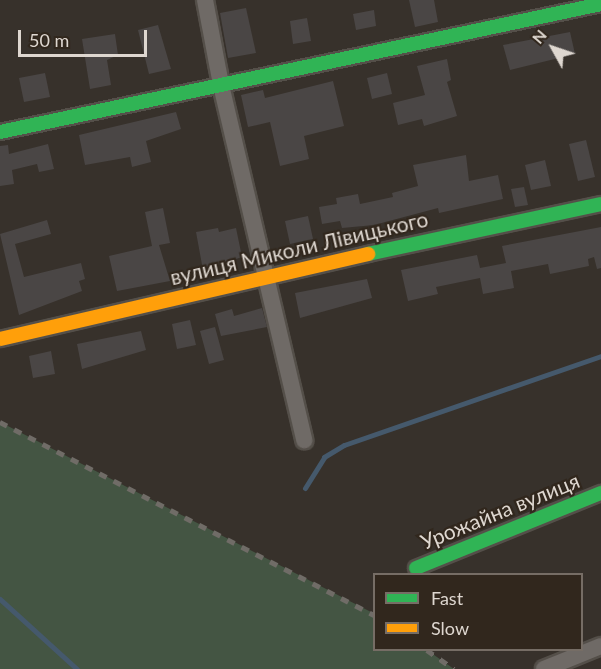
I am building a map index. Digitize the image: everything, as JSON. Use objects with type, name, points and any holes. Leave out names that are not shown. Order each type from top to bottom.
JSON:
[{"type":"street","points":[[205,0],[221,85],[304,440]]},
{"type":"street","points":[[0,132],[601,4]]},
{"type":"street","name":"вулиця Миколи Лівицького","points":[[3,338],[264,276],[601,204]]},
{"type":"street","name":"Урожайна вулиця","points":[[416,568],[601,493]]},
{"type":"street","points":[[544,669],[601,646]]},
{"type":"green space","points":[[0,422],[371,612],[373,614],[373,651],[428,651],[454,669],[0,669]]},
{"type":"building","points":[[409,0],[434,0],[438,22],[415,27]]},
{"type":"building","points":[[246,8],[256,53],[228,58],[220,13]]},
{"type":"building","points":[[374,10],[376,26],[356,30],[353,14]]},
{"type":"building","points":[[307,18],[311,41],[293,44],[290,21]]},
{"type":"building","points":[[158,25],[171,69],[149,74],[138,30]]},
{"type":"building","points":[[570,32],[575,54],[510,70],[503,45]]},
{"type":"building","points":[[115,34],[118,55],[107,60],[111,85],[90,89],[82,39]]},
{"type":"building","points":[[447,59],[451,80],[447,82],[457,116],[424,126],[422,119],[398,125],[393,103],[425,95],[417,66]]},
{"type":"building","points":[[45,73],[50,97],[24,102],[19,78]]},
{"type":"building","points":[[387,73],[392,94],[372,99],[367,78]]},
{"type":"building","points":[[333,81],[344,126],[304,136],[309,159],[280,166],[270,122],[248,127],[241,95],[263,90],[265,98]]},
{"type":"building","points":[[176,112],[181,129],[146,141],[151,162],[132,167],[130,157],[85,165],[79,135]]},
{"type":"building","points":[[586,140],[595,177],[578,181],[569,144]]},
{"type":"building","points":[[48,144],[54,169],[39,172],[37,164],[12,170],[14,184],[0,186],[0,146],[8,145],[9,154]]},
{"type":"building","points":[[466,155],[469,181],[498,175],[503,199],[439,213],[438,208],[374,225],[342,228],[340,221],[322,224],[319,207],[337,204],[336,198],[358,194],[360,204],[393,197],[392,193],[418,186],[413,165]]},
{"type":"building","points":[[545,160],[551,186],[531,190],[525,165]]},
{"type":"building","points":[[524,187],[528,205],[515,207],[511,189]]},
{"type":"building","points":[[163,208],[170,243],[159,245],[170,281],[117,291],[109,256],[152,246],[145,212]]},
{"type":"building","points":[[308,216],[313,239],[290,244],[285,221]]},
{"type":"building","points":[[47,220],[51,234],[15,244],[24,277],[81,263],[85,279],[79,281],[82,291],[19,315],[0,234]]},
{"type":"building","points":[[601,227],[601,268],[597,269],[594,257],[588,259],[589,266],[550,274],[548,264],[511,271],[514,288],[483,294],[480,278],[436,287],[438,294],[408,301],[401,270],[477,255],[480,268],[506,263],[502,246]]},
{"type":"building","points":[[218,228],[219,232],[236,228],[242,257],[203,270],[196,232]]},
{"type":"building","points":[[367,279],[372,298],[300,318],[295,293]]},
{"type":"building","points":[[262,308],[267,327],[221,336],[215,314],[232,309],[234,316]]},
{"type":"building","points":[[190,320],[196,345],[177,349],[172,324]]},
{"type":"building","points":[[215,327],[224,360],[209,364],[200,331]]},
{"type":"building","points":[[141,331],[146,350],[82,369],[77,344]]},
{"type":"building","points":[[51,351],[55,374],[33,378],[29,356]]},
{"type":"waterway","points":[[305,488],[324,457],[344,445],[601,356]]},
{"type":"waterway","points":[[0,599],[77,669]]},
{"type":"railway","points":[[0,422],[373,614]]},
{"type":"railway","points":[[428,651],[454,669]]},
{"type":"traffic: fast","points":[[0,132],[601,4]]},
{"type":"traffic: fast","points":[[368,254],[601,204]]},
{"type":"traffic: fast","points":[[416,568],[601,493]]},
{"type":"traffic: slow","points":[[0,339],[368,254]]}]
